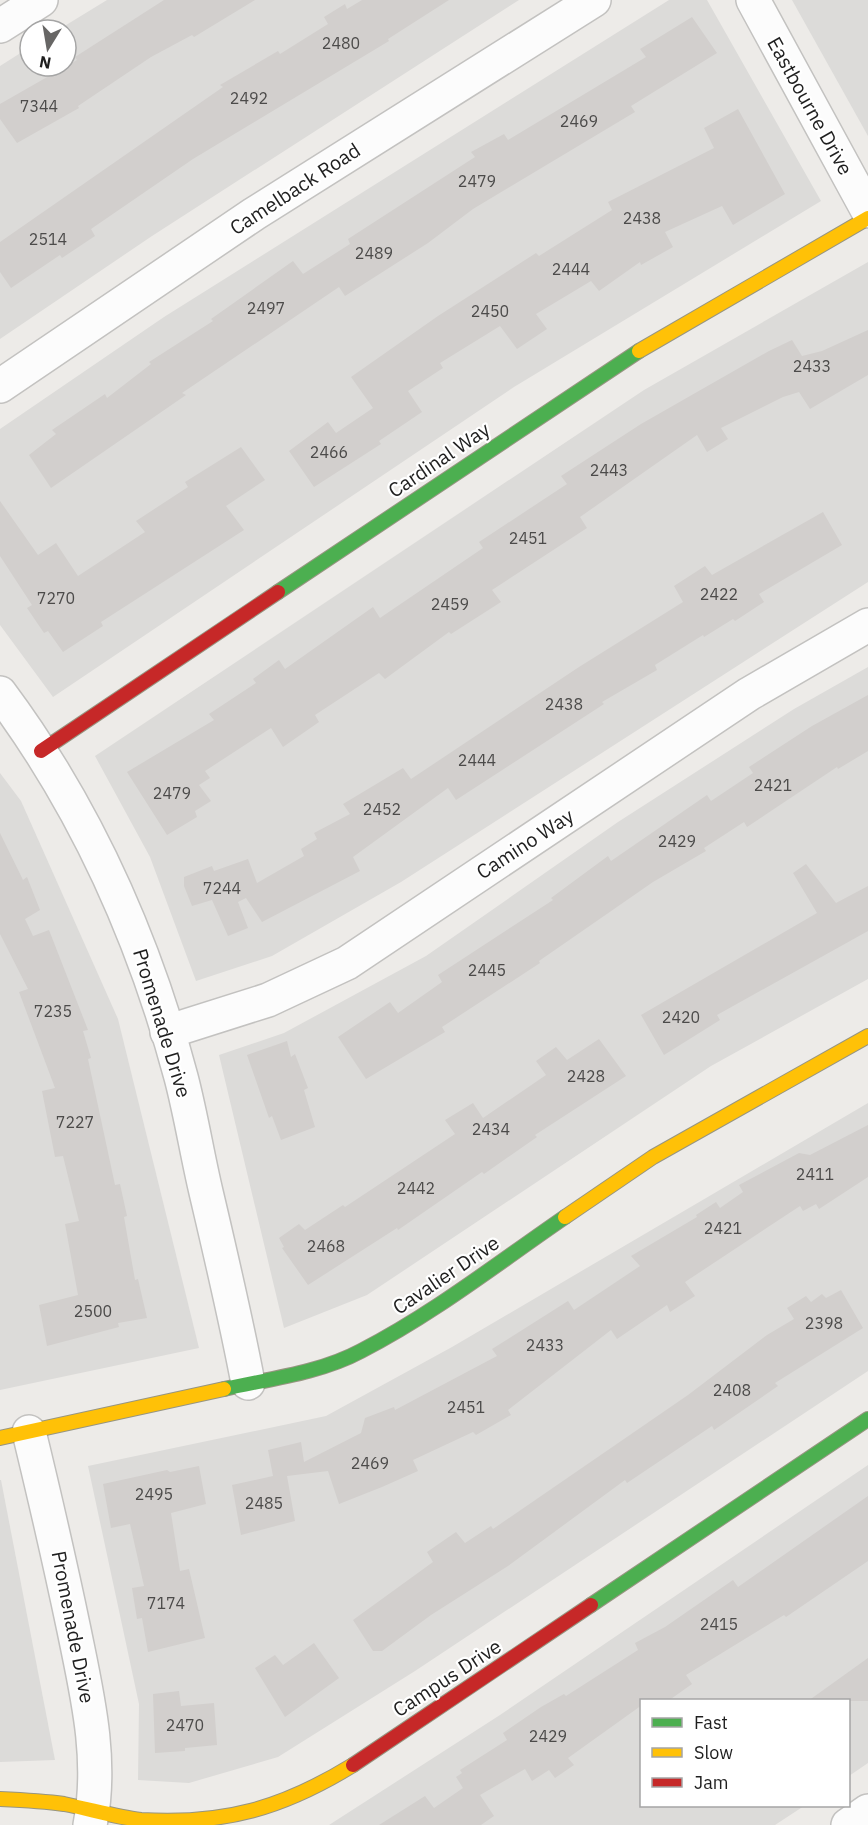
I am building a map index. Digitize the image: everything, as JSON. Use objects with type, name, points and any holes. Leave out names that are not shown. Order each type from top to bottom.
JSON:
[{"type":"street","points":[[0,26],[41,0]]},
{"type":"street","name":"Camelback Road","points":[[0,386],[254,214],[594,0]]},
{"type":"street","name":"Eastbourne Drive","points":[[753,0],[868,211]]},
{"type":"street","name":"Cardinal Way","points":[[41,752],[645,346],[868,218]]},
{"type":"street","name":"Camino Way","points":[[167,1032],[268,1000],[347,963],[749,694],[868,625]]},
{"type":"street","name":"Promenade Drive","points":[[0,693],[41,752],[114,885],[138,943],[181,1078],[248,1383]]},
{"type":"street","name":"Cavalier Drive","points":[[15,1435],[299,1373],[360,1352],[437,1305],[653,1157],[868,1036]]},
{"type":"street","name":"Campus Drive","points":[[0,1799],[56,1803],[92,1818],[182,1823],[216,1822],[275,1807],[312,1790],[868,1419]]},
{"type":"street","name":"Promenade Drive","points":[[15,1435],[57,1549],[94,1736],[92,1818]]},
{"type":"street","points":[[848,1825],[868,1811]]},
{"type":"shaded area","points":[[107,0],[519,0],[152,236],[0,339],[0,66],[18,55],[18,78],[78,78],[78,18]]},
{"type":"shaded area","points":[[669,0],[707,0],[821,201],[514,387],[53,697],[0,625],[0,429],[164,317]]},
{"type":"shaded area","points":[[792,0],[868,0],[868,136]]},
{"type":"shaded area","points":[[868,262],[868,582],[401,882],[272,956],[196,981],[150,857],[95,756],[644,390]]},
{"type":"shaded area","points":[[868,667],[868,979],[711,1066],[367,1295],[284,1328],[219,1055],[284,1033],[426,956],[618,822],[794,709]]},
{"type":"shaded area","points":[[0,773],[21,801],[118,1019],[199,1348],[0,1390]]},
{"type":"shaded area","points":[[868,1103],[868,1371],[415,1671],[278,1757],[189,1783],[138,1780],[139,1704],[88,1466],[326,1416],[452,1347]]},
{"type":"shaded area","points":[[868,1465],[868,1763],[850,1775],[850,1699],[640,1699],[640,1807],[802,1807],[775,1825],[329,1825],[500,1715]]},
{"type":"shaded area","points":[[1,1480],[55,1760],[0,1762]]},
{"type":"building","points":[[164,0],[255,0],[194,37],[192,35],[151,57],[78,106],[79,108],[17,143],[0,119],[0,104],[46,78],[78,78],[78,55]]},
{"type":"building","points":[[362,0],[449,0],[388,39],[389,41],[193,159],[91,229],[95,236],[62,258],[60,255],[11,288],[0,272],[0,242],[223,87],[220,85],[278,51],[280,54],[328,24],[324,17],[345,4],[347,9]]},
{"type":"building","points":[[692,17],[717,53],[631,106],[635,112],[473,209],[428,243],[345,296],[339,287],[182,393],[186,395],[51,488],[29,455],[56,434],[52,430],[105,394],[107,398],[151,364],[149,362],[213,321],[211,319],[293,261],[303,274],[350,244],[348,239],[475,157],[471,152],[504,134],[508,140],[646,57],[640,49]]},
{"type":"building","points":[[738,109],[785,194],[733,225],[722,206],[665,232],[673,247],[641,265],[640,262],[599,291],[591,281],[536,314],[547,329],[517,349],[500,326],[440,363],[443,368],[408,391],[422,412],[379,441],[381,444],[314,487],[289,451],[328,422],[336,433],[373,408],[351,377],[438,316],[536,253],[539,256],[612,210],[608,202],[714,148],[704,128]]},
{"type":"building","points":[[868,330],[868,375],[810,409],[799,392],[783,397],[721,428],[728,439],[707,452],[697,435],[580,517],[587,528],[492,590],[501,602],[451,634],[449,632],[385,679],[379,673],[315,715],[319,722],[283,747],[271,728],[205,771],[210,778],[199,785],[211,801],[195,811],[197,817],[167,835],[127,772],[214,720],[209,714],[256,683],[253,679],[279,660],[285,669],[373,607],[380,618],[483,548],[479,542],[567,484],[561,476],[641,424],[769,351],[792,340],[802,356],[822,351]]},
{"type":"building","points":[[241,447],[265,480],[226,506],[244,530],[101,622],[103,626],[63,652],[48,631],[44,633],[27,608],[32,605],[0,556],[0,501],[38,555],[56,543],[78,576],[145,532],[136,521],[188,487],[185,482]]},
{"type":"building","points":[[823,512],[842,545],[759,594],[764,602],[735,621],[733,619],[704,637],[703,635],[655,665],[657,670],[602,702],[604,704],[456,800],[448,788],[353,857],[360,871],[262,922],[246,898],[238,902],[248,928],[228,936],[212,900],[192,906],[184,886],[184,877],[212,866],[214,871],[248,859],[257,883],[304,856],[301,849],[317,839],[314,833],[350,814],[343,804],[403,768],[411,779],[579,667],[683,602],[674,586],[705,566],[712,575]]},
{"type":"building","points":[[868,695],[868,751],[838,769],[837,767],[747,827],[744,822],[704,848],[706,851],[653,882],[539,961],[540,963],[442,1027],[445,1032],[366,1079],[338,1037],[390,1002],[398,1013],[442,982],[438,975],[553,900],[551,898],[608,856],[611,861],[707,795],[711,801],[753,773],[749,767],[812,726]]},
{"type":"building","points":[[0,833],[23,880],[27,877],[40,910],[25,919],[33,936],[49,930],[88,1030],[83,1031],[91,1058],[88,1059],[115,1185],[120,1184],[127,1216],[124,1217],[135,1280],[138,1279],[147,1318],[118,1323],[119,1327],[47,1346],[39,1305],[78,1295],[65,1224],[79,1221],[63,1156],[55,1157],[42,1091],[55,1088],[19,992],[28,989],[0,934]]},
{"type":"building","points":[[806,864],[836,903],[868,886],[868,931],[717,1015],[720,1020],[664,1055],[641,1015],[817,913],[793,873]]},
{"type":"building","points":[[599,1039],[626,1076],[535,1135],[537,1137],[484,1174],[482,1172],[398,1230],[397,1228],[308,1285],[282,1248],[284,1247],[279,1238],[299,1224],[305,1230],[343,1205],[345,1207],[455,1134],[445,1120],[473,1103],[483,1118],[546,1075],[536,1061],[556,1047],[567,1060]]},
{"type":"building","points":[[287,1041],[291,1057],[295,1054],[308,1088],[304,1090],[315,1127],[281,1140],[272,1116],[269,1118],[247,1055]]},
{"type":"building","points":[[868,1125],[868,1177],[819,1209],[816,1204],[803,1211],[800,1206],[685,1282],[695,1296],[670,1312],[667,1305],[617,1339],[611,1330],[508,1410],[511,1415],[476,1435],[473,1432],[413,1460],[418,1471],[382,1487],[339,1504],[328,1471],[287,1476],[295,1521],[241,1535],[232,1485],[273,1476],[268,1450],[301,1442],[304,1462],[361,1433],[365,1418],[394,1407],[395,1410],[497,1356],[492,1349],[568,1301],[574,1310],[640,1266],[631,1256],[697,1217],[696,1215],[716,1202],[720,1208],[743,1192],[739,1185],[799,1153],[810,1155]]},
{"type":"building","points":[[841,1290],[863,1328],[775,1383],[778,1386],[714,1430],[712,1426],[627,1483],[625,1480],[508,1566],[431,1615],[382,1651],[373,1651],[353,1620],[433,1562],[427,1552],[456,1532],[465,1543],[491,1526],[493,1529],[688,1395],[767,1335],[794,1319],[787,1308],[806,1296],[811,1302],[822,1294],[826,1298]]},
{"type":"building","points":[[199,1466],[206,1504],[171,1513],[180,1571],[189,1569],[205,1638],[148,1652],[142,1618],[137,1619],[132,1588],[144,1586],[130,1524],[111,1528],[103,1484],[167,1470],[170,1472]]},
{"type":"building","points":[[868,1496],[868,1561],[786,1617],[784,1615],[686,1675],[692,1684],[671,1699],[640,1699],[640,1706],[568,1758],[574,1765],[555,1778],[549,1770],[532,1781],[525,1769],[480,1795],[494,1816],[481,1825],[379,1825],[425,1796],[434,1808],[463,1788],[456,1777],[462,1773],[460,1770],[507,1740],[503,1733],[541,1707],[564,1694],[566,1696],[638,1650],[635,1643],[665,1627],[733,1580],[738,1587]]},
{"type":"building","points":[[314,1643],[339,1678],[285,1717],[255,1668],[275,1655],[283,1665]]},
{"type":"building","points":[[868,1658],[868,1701],[811,1699]]},
{"type":"building","points":[[179,1691],[181,1706],[214,1703],[217,1745],[185,1748],[185,1751],[155,1753],[153,1694]]},
{"type":"traffic: fast","points":[[278,592],[639,351]]},
{"type":"traffic: fast","points":[[224,1389],[312,1370],[361,1351],[440,1304],[565,1217]]},
{"type":"traffic: fast","points":[[591,1605],[868,1419]]},
{"type":"traffic: slow","points":[[639,351],[868,218]]},
{"type":"traffic: slow","points":[[565,1217],[653,1157],[868,1036]]},
{"type":"traffic: slow","points":[[0,1438],[224,1389]]},
{"type":"traffic: slow","points":[[0,1799],[64,1804],[141,1820],[200,1820],[227,1816],[277,1803],[353,1765]]},
{"type":"traffic: jam","points":[[41,751],[278,592]]},
{"type":"traffic: jam","points":[[353,1765],[591,1605]]}]
